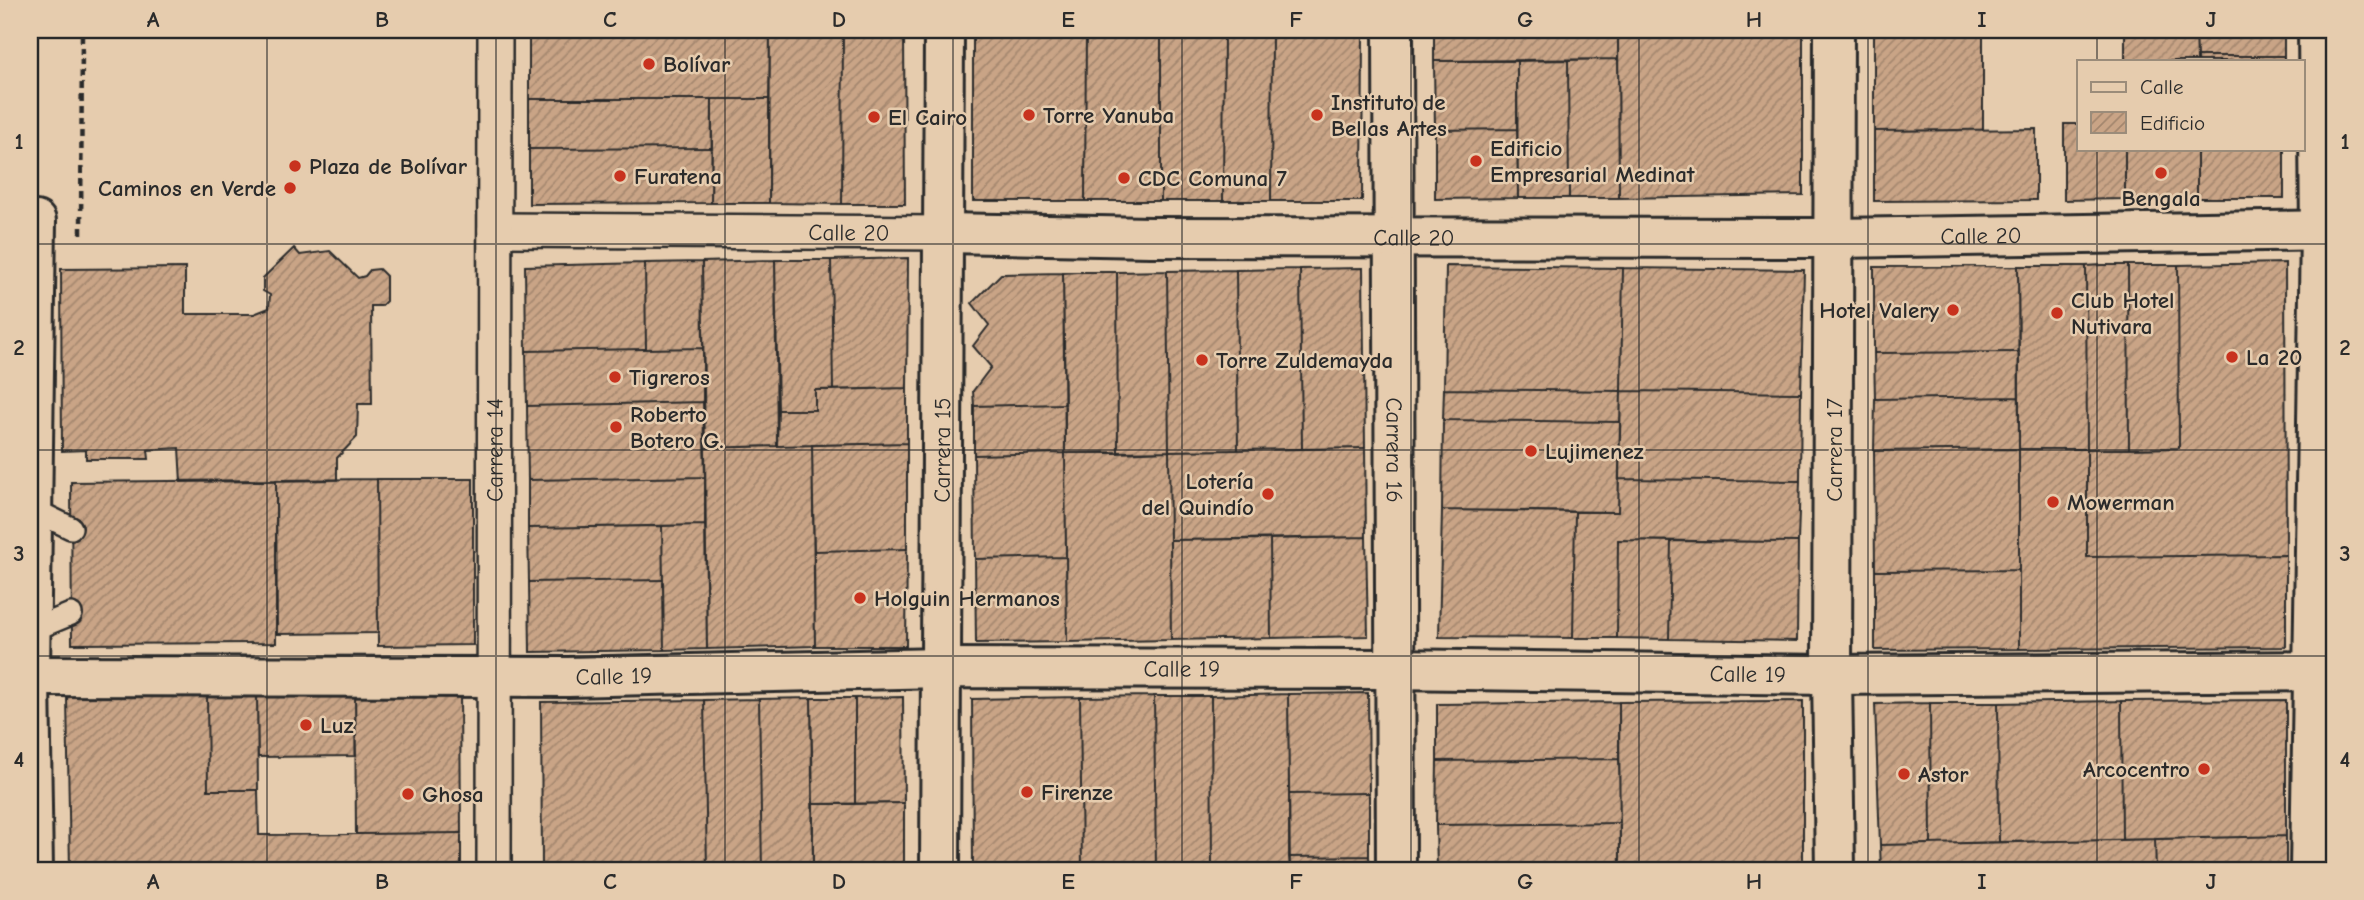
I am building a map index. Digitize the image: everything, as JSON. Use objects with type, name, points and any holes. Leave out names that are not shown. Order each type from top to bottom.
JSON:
[{"type":"street","name":"Carrera 14","points":[[494,870],[495,30]]},
{"type":"street","name":"Carrera 15","points":[[940,870],[944,30]]},
{"type":"street","name":"Carrera 16","points":[[1393,30],[1393,669],[1396,870]]},
{"type":"street","name":"Carrera 17","points":[[1834,30],[1836,238],[1832,674],[1835,870]]},
{"type":"street","points":[[2310,870],[2323,671],[2327,230],[2318,30]]},
{"type":"street","points":[[33,221],[30,631],[33,870]]},
{"type":"street","name":"Calle 20","points":[[495,230],[1150,237],[1836,238],[2327,230]]},
{"type":"street","name":"Calle 19","points":[[30,676],[494,676],[940,668],[1832,674],[2323,671]]},
{"type":"lane","points":[[32,509],[71,528]]},
{"type":"lane","points":[[30,631],[71,614]]},
{"type":"path","points":[[81,234],[82,30]]},
{"type":"building","name":"Bolívar","points":[[529,30],[770,30],[769,99],[529,99]]},
{"type":"building","points":[[770,30],[843,30],[842,204],[769,203]]},
{"type":"building","name":"El Cairo","points":[[843,30],[904,30],[905,204],[842,204]]},
{"type":"building","name":"Torre Yanuba","points":[[973,30],[1086,30],[1085,201],[973,201]]},
{"type":"building","points":[[1086,30],[1161,30],[1161,201],[1085,201]]},
{"type":"building","points":[[1161,30],[1224,30],[1223,201],[1161,201]]},
{"type":"building","points":[[1224,30],[1272,30],[1271,201],[1223,201]]},
{"type":"building","name":"Instituto de Bellas Artes","points":[[1272,30],[1363,30],[1362,201],[1271,201]]},
{"type":"building","points":[[1434,30],[1618,30],[1618,59],[1434,61]]},
{"type":"building","points":[[1618,30],[1803,30],[1803,195],[1619,198]]},
{"type":"building","points":[[1874,30],[1983,30],[1983,130],[1874,131]]},
{"type":"building","points":[[2125,30],[2196,30],[2197,60],[2125,60]]},
{"type":"building","points":[[2196,30],[2284,30],[2284,56],[2197,56]]},
{"type":"building","points":[[2197,56],[2284,56],[2284,60],[2197,60]]},
{"type":"building","points":[[1618,59],[1619,198],[1569,198],[1568,60]]},
{"type":"building","points":[[1568,60],[1569,198],[1518,198],[1517,61]]},
{"type":"building","points":[[1434,61],[1517,61],[1517,129],[1435,130]]},
{"type":"building","points":[[529,99],[712,99],[712,148],[529,149]]},
{"type":"building","points":[[712,99],[769,99],[769,203],[711,203]]},
{"type":"building","points":[[2064,124],[2077,124],[2077,150],[2125,150],[2125,199],[2064,200]]},
{"type":"building","name":"Edificio Empresarial Medinat","points":[[1517,129],[1518,198],[1435,199],[1435,130]]},
{"type":"building","points":[[2036,129],[2036,200],[1874,201],[1874,131]]},
{"type":"building","name":"Furatena","points":[[712,148],[711,203],[529,204],[529,149]]},
{"type":"building","name":"Bengala","points":[[2125,150],[2197,150],[2197,198],[2125,199]]},
{"type":"building","points":[[2197,150],[2284,150],[2284,198],[2197,198]]},
{"type":"building","points":[[294,248],[300,255],[330,251],[358,278],[365,276],[370,270],[379,269],[386,276],[386,301],[381,306],[371,306],[372,404],[358,404],[357,437],[337,458],[337,480],[181,482],[179,448],[148,450],[149,459],[86,459],[86,450],[62,451],[61,269],[185,268],[185,314],[254,314],[269,308],[270,295],[263,291],[263,278]]},
{"type":"building","points":[[908,258],[907,388],[833,390],[831,260]]},
{"type":"building","points":[[775,260],[831,260],[833,390],[815,390],[815,410],[778,410]]},
{"type":"building","points":[[775,260],[777,446],[705,448],[702,262]]},
{"type":"building","points":[[702,262],[703,348],[646,349],[645,263]]},
{"type":"building","points":[[645,263],[646,349],[526,351],[525,266]]},
{"type":"building","name":"La 20","points":[[2285,263],[2286,555],[2087,557],[2087,449],[2179,448],[2178,265]]},
{"type":"building","points":[[2128,265],[2129,449],[2087,449],[2086,266]]},
{"type":"building","points":[[2128,265],[2178,265],[2179,448],[2129,449]]},
{"type":"building","points":[[1446,266],[1623,268],[1621,391],[1444,389]]},
{"type":"building","points":[[2018,266],[2019,352],[1874,353],[1874,267]]},
{"type":"building","points":[[2018,266],[2086,266],[2087,449],[2019,449]]},
{"type":"building","points":[[1363,268],[1365,448],[1302,449],[1300,269]]},
{"type":"building","points":[[1623,268],[1804,270],[1801,393],[1621,391]]},
{"type":"building","points":[[1300,269],[1302,449],[1238,450],[1236,270]]},
{"type":"building","name":"Torre Zuldemayda","points":[[1236,270],[1238,450],[1169,451],[1167,271]]},
{"type":"building","points":[[1167,271],[1169,451],[1118,453],[1117,272]]},
{"type":"building","points":[[1117,272],[1118,453],[1065,453],[1063,273]]},
{"type":"building","points":[[1063,273],[1065,404],[974,406],[973,391],[991,367],[973,346],[989,325],[972,303],[1001,274]]},
{"type":"building","name":"Tigreros","points":[[703,348],[703,402],[527,406],[526,351]]},
{"type":"building","points":[[2019,352],[2019,397],[1875,399],[1874,353]]},
{"type":"building","points":[[907,388],[907,443],[777,446],[778,410],[815,410],[815,390]]},
{"type":"building","points":[[1444,389],[1621,391],[1620,422],[1443,420]]},
{"type":"building","points":[[1621,391],[1801,393],[1800,481],[1619,479]]},
{"type":"building","points":[[2019,397],[2019,449],[1874,451],[1875,399]]},
{"type":"building","name":"Roberto Botero G.","points":[[703,402],[705,477],[528,480],[527,406]]},
{"type":"building","points":[[1065,404],[1065,453],[974,455],[974,406]]},
{"type":"building","name":"Lujimenez","points":[[1443,420],[1620,422],[1618,512],[1442,510]]},
{"type":"building","points":[[907,443],[907,549],[814,551],[812,445]]},
{"type":"building","points":[[812,445],[815,646],[707,649],[705,448]]},
{"type":"building","name":"Lotería del Quindío","points":[[1365,448],[1366,537],[1170,540],[1169,451]]},
{"type":"building","points":[[2019,449],[2019,570],[1875,571],[1874,451]]},
{"type":"building","name":"Mowerman","points":[[2019,449],[2087,449],[2087,557],[2286,555],[2286,647],[2019,649]]},
{"type":"building","points":[[1169,451],[1171,640],[1067,642],[1065,453]]},
{"type":"building","points":[[1065,453],[1066,557],[975,559],[974,455]]},
{"type":"building","points":[[705,477],[705,525],[528,528],[528,480]]},
{"type":"building","points":[[377,479],[473,479],[473,645],[378,646]]},
{"type":"building","points":[[377,479],[378,633],[277,634],[276,480]]},
{"type":"building","points":[[1619,479],[1800,481],[1798,542],[1618,540],[1617,638],[1573,638],[1575,512],[1618,512]]},
{"type":"building","points":[[276,480],[276,643],[72,644],[71,482]]},
{"type":"building","points":[[1442,510],[1575,512],[1573,638],[1439,637]]},
{"type":"building","points":[[705,525],[707,649],[664,650],[662,526]]},
{"type":"building","points":[[662,526],[663,580],[529,582],[528,528]]},
{"type":"building","points":[[1366,537],[1368,636],[1271,638],[1270,539]]},
{"type":"building","points":[[1270,539],[1271,638],[1171,640],[1170,540]]},
{"type":"building","points":[[1618,540],[1671,541],[1669,639],[1617,638]]},
{"type":"building","points":[[1671,541],[1798,542],[1797,641],[1669,639]]},
{"type":"building","name":"Holguin Hermanos","points":[[907,549],[906,646],[815,646],[814,551]]},
{"type":"building","points":[[1066,557],[1067,642],[976,643],[975,559]]},
{"type":"building","points":[[2019,570],[2019,649],[1875,650],[1875,571]]},
{"type":"building","points":[[663,580],[664,650],[530,652],[529,582]]},
{"type":"building","name":"Ghosa","points":[[460,692],[461,833],[356,834],[355,693]]},
{"type":"building","name":"Luz","points":[[355,693],[356,756],[258,757],[257,695]]},
{"type":"building","points":[[1368,693],[1369,793],[1289,794],[1288,694]]},
{"type":"building","points":[[1288,694],[1290,870],[1212,870],[1211,696]]},
{"type":"building","points":[[207,695],[257,695],[258,790],[208,790]]},
{"type":"building","points":[[207,695],[208,790],[258,790],[259,835],[461,833],[461,870],[70,870],[67,697]]},
{"type":"building","points":[[1154,696],[1211,696],[1212,870],[1156,870]]},
{"type":"building","points":[[1154,696],[1156,870],[1082,870],[1080,697]]},
{"type":"building","points":[[903,697],[904,803],[855,804],[855,698]]},
{"type":"building","name":"Firenze","points":[[1080,697],[1082,870],[973,870],[972,699]]},
{"type":"building","points":[[811,698],[855,698],[855,804],[813,804]]},
{"type":"building","points":[[811,698],[813,870],[762,870],[759,699]]},
{"type":"building","points":[[759,699],[762,870],[707,870],[704,700]]},
{"type":"building","points":[[704,700],[707,870],[542,870],[541,702]]},
{"type":"building","name":"Arcocentro","points":[[2286,700],[2286,836],[2122,840],[2121,701]]},
{"type":"building","points":[[1803,701],[1803,870],[1620,870],[1619,702]]},
{"type":"building","points":[[2121,701],[2122,840],[1999,842],[1998,703]]},
{"type":"building","points":[[1619,702],[1619,759],[1437,761],[1437,704]]},
{"type":"building","points":[[1930,703],[1998,703],[1999,842],[1931,844]]},
{"type":"building","name":"Astor","points":[[1930,703],[1931,844],[1880,845],[1875,704]]},
{"type":"building","points":[[1619,759],[1620,823],[1436,825],[1437,761]]},
{"type":"building","points":[[1369,793],[1369,856],[1289,857],[1289,794]]},
{"type":"building","points":[[904,803],[904,870],[813,870],[813,804]]},
{"type":"building","points":[[1620,823],[1620,870],[1437,870],[1436,825]]},
{"type":"building","points":[[2286,836],[2286,870],[2156,870],[2155,839]]},
{"type":"building","points":[[2155,839],[2156,870],[1881,870],[1880,845]]},
{"type":"building","points":[[1369,856],[1370,870],[1290,870],[1289,857]]},
{"type":"place","name":"Bolívar","points":[[649,64]]},
{"type":"place","name":"Torre Yanuba","points":[[1029,115]]},
{"type":"place","name":"Instituto de Bellas Artes","points":[[1317,115]]},
{"type":"place","name":"El Cairo","points":[[874,117]]},
{"type":"place","name":"Edificio Empresarial Medinat","points":[[1476,161]]},
{"type":"place","name":"Plaza de Bolívar","points":[[295,166]]},
{"type":"place","name":"Bengala","points":[[2161,173]]},
{"type":"place","name":"Furatena","points":[[620,176]]},
{"type":"place","name":"CDC Comuna 7","points":[[1124,178]]},
{"type":"place","name":"Caminos en Verde","points":[[290,188]]},
{"type":"place","name":"Hotel Valery","points":[[1953,310]]},
{"type":"place","name":"Club Hotel Nutivara","points":[[2057,313]]},
{"type":"place","name":"La 20","points":[[2232,357]]},
{"type":"place","name":"Torre Zuldemayda","points":[[1202,360]]},
{"type":"place","name":"Tigreros","points":[[615,377]]},
{"type":"place","name":"Roberto Botero G.","points":[[616,427]]},
{"type":"place","name":"Lujimenez","points":[[1531,451]]},
{"type":"place","name":"Lotería del Quindío","points":[[1268,494]]},
{"type":"place","name":"Mowerman","points":[[2053,502]]},
{"type":"place","name":"Holguin Hermanos","points":[[860,598]]},
{"type":"place","name":"Luz","points":[[306,725]]},
{"type":"place","name":"Arcocentro","points":[[2204,769]]},
{"type":"place","name":"Astor","points":[[1904,774]]},
{"type":"place","name":"Firenze","points":[[1027,792]]},
{"type":"place","name":"Ghosa","points":[[408,794]]}]
